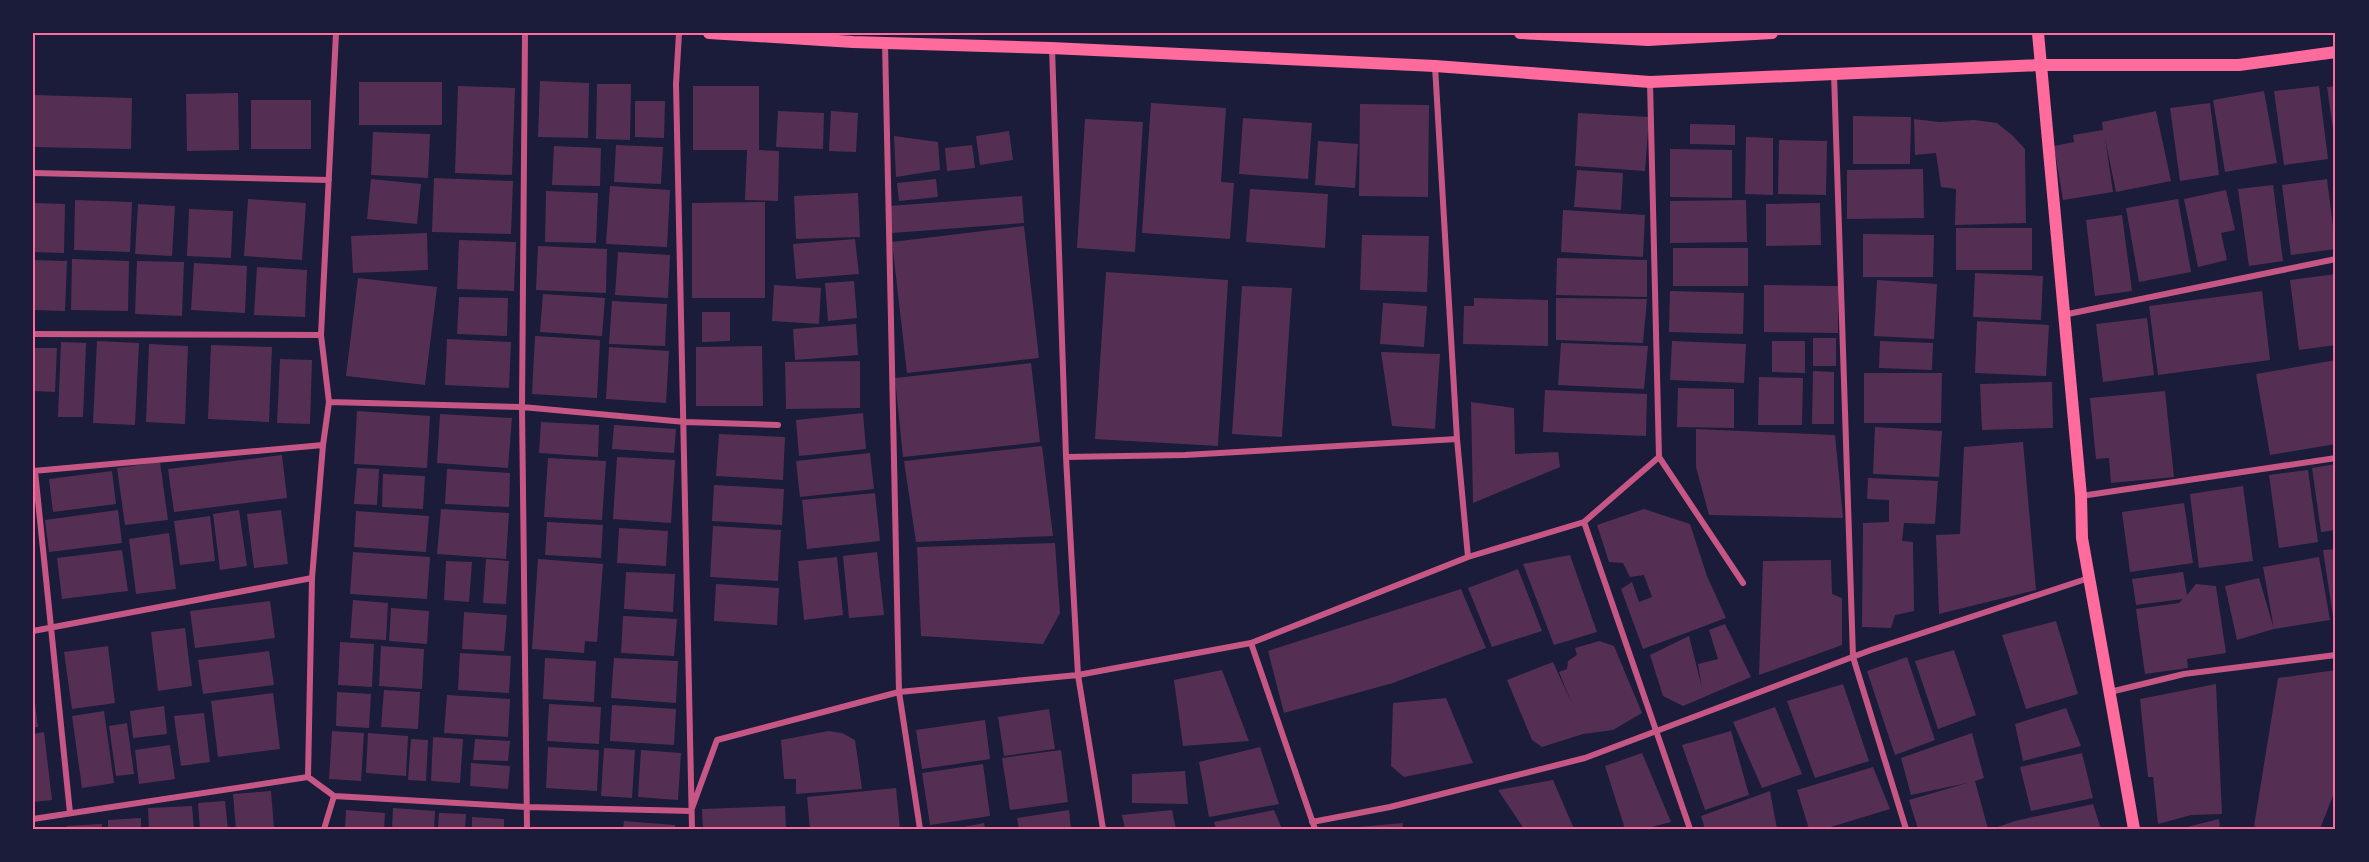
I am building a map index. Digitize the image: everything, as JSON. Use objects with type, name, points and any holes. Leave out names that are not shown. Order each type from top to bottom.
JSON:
[{"type":"main road","points":[[709,33],[885,43],[1052,48],[1435,66],[1650,82],[2040,64],[2239,65],[2336,52]]},
{"type":"main road","points":[[1520,33],[1648,36],[1772,33]]},
{"type":"main road","points":[[2038,33],[2081,496],[2082,538],[2134,829]]},
{"type":"street","points":[[308,777],[312,578],[322,445],[329,402],[321,335],[336,33]]},
{"type":"street","points":[[525,33],[522,407],[527,829]]},
{"type":"street","points":[[679,33],[676,84],[686,422],[692,829]]},
{"type":"street","points":[[885,43],[899,692],[920,829]]},
{"type":"street","points":[[1052,48],[1066,458],[1078,675],[1103,829]]},
{"type":"street","points":[[1435,66],[1457,439],[1468,557]]},
{"type":"street","points":[[1834,74],[1853,657],[1906,829]]},
{"type":"street","points":[[1650,82],[1659,456],[1743,583]]},
{"type":"street","points":[[33,173],[329,180]]},
{"type":"street","points":[[2063,315],[2336,259]]},
{"type":"street","points":[[33,334],[321,335]]},
{"type":"street","points":[[329,402],[522,407],[686,422],[778,424]]},
{"type":"street","points":[[1066,458],[1185,455],[1457,439]]},
{"type":"street","points":[[70,813],[34,471],[322,445]]},
{"type":"street","points":[[691,811],[717,740],[899,692],[1078,675],[1251,643],[1468,557],[1584,522],[1659,456]]},
{"type":"street","points":[[2081,496],[2336,458]]},
{"type":"street","points":[[1584,522],[1690,829]]},
{"type":"street","points":[[33,631],[312,578]]},
{"type":"street","points":[[1312,822],[1390,807],[1586,758],[1853,657],[2089,578]]},
{"type":"street","points":[[1251,643],[1315,829]]},
{"type":"street","points":[[2110,692],[2184,674],[2336,655]]},
{"type":"street","points":[[33,819],[308,777],[334,796],[527,807],[691,811]]},
{"type":"street","points":[[324,829],[334,796]]},
{"type":"building","points":[[540,81],[589,83],[588,138],[538,137]]},
{"type":"building","points":[[359,82],[442,82],[442,125],[359,125]]},
{"type":"building","points":[[597,84],[631,84],[630,140],[596,139]]},
{"type":"building","points":[[458,86],[515,88],[512,175],[455,173]]},
{"type":"building","points":[[693,86],[759,86],[759,150],[779,151],[778,201],[745,200],[747,150],[693,150]]},
{"type":"building","points":[[2319,86],[2328,159],[2284,165],[2274,91]]},
{"type":"building","points":[[2336,86],[2336,143],[2335,143],[2327,87]]},
{"type":"building","points":[[2264,91],[2277,163],[2225,172],[2213,100]]},
{"type":"building","points":[[238,93],[239,150],[187,151],[186,94]]},
{"type":"building","points":[[33,95],[132,98],[131,149],[33,147]]},
{"type":"building","points":[[251,100],[311,100],[311,149],[251,149]]},
{"type":"building","points":[[635,101],[665,101],[664,138],[635,137]]},
{"type":"building","points":[[1151,103],[1226,108],[1221,182],[1234,183],[1230,239],[1142,233]]},
{"type":"building","points":[[2210,103],[2219,175],[2180,181],[2170,108]]},
{"type":"building","points":[[1360,104],[1429,105],[1428,197],[1359,196]]},
{"type":"building","points":[[778,111],[824,113],[823,149],[776,147]]},
{"type":"building","points":[[831,111],[858,113],[856,152],[829,151]]},
{"type":"building","points":[[2156,111],[2171,181],[2116,192],[2105,138],[2113,192],[2063,200],[2054,146],[2074,142],[2073,135],[2103,130],[2102,122]]},
{"type":"building","points":[[1578,113],[1649,117],[1645,171],[1575,166]]},
{"type":"building","points":[[1853,116],[1911,117],[1910,164],[1853,164]]},
{"type":"building","points":[[1243,118],[1312,123],[1308,179],[1239,174]]},
{"type":"building","points":[[1085,119],[1143,122],[1135,252],[1077,248]]},
{"type":"building","points":[[1914,119],[1939,122],[1974,120],[1997,123],[2012,135],[2025,149],[2026,223],[1955,225],[1956,189],[1941,187],[1936,153],[1915,155]]},
{"type":"building","points":[[1690,124],[1735,125],[1735,145],[1690,144]]},
{"type":"building","points":[[1009,131],[1013,160],[980,165],[976,136]]},
{"type":"building","points":[[373,132],[430,134],[428,178],[371,175]]},
{"type":"building","points":[[894,136],[938,142],[940,170],[896,177]]},
{"type":"building","points":[[1746,137],[1773,138],[1773,195],[1745,194]]},
{"type":"building","points":[[1779,140],[1827,141],[1826,195],[1778,194]]},
{"type":"building","points":[[1318,141],[1358,144],[1355,188],[1315,185]]},
{"type":"building","points":[[616,145],[663,147],[661,184],[614,182]]},
{"type":"building","points":[[972,145],[975,168],[947,171],[945,148]]},
{"type":"building","points":[[554,146],[601,148],[600,186],[552,185]]},
{"type":"building","points":[[1670,149],[1732,150],[1732,198],[1670,197]]},
{"type":"building","points":[[1923,169],[1924,218],[1847,219],[1847,170]]},
{"type":"building","points":[[1577,170],[1623,173],[1621,210],[1574,207]]},
{"type":"building","points":[[434,178],[513,181],[511,234],[432,232]]},
{"type":"building","points":[[371,179],[421,184],[417,224],[367,219]]},
{"type":"building","points":[[936,179],[938,197],[899,201],[897,183]]},
{"type":"building","points":[[2327,179],[2336,249],[2291,255],[2282,185]]},
{"type":"building","points":[[2273,185],[2283,261],[2249,266],[2238,189]]},
{"type":"building","points":[[610,186],[670,190],[667,247],[606,244]]},
{"type":"building","points":[[1250,189],[1328,194],[1325,248],[1246,242]]},
{"type":"building","points":[[2226,190],[2235,230],[2221,233],[2227,260],[2198,267],[2184,199]]},
{"type":"building","points":[[546,191],[598,193],[596,243],[545,242]]},
{"type":"building","points":[[858,193],[860,237],[796,239],[794,196]]},
{"type":"building","points":[[1022,196],[1024,223],[892,233],[890,206]]},
{"type":"building","points":[[248,199],[306,203],[302,260],[244,256]]},
{"type":"building","points":[[2178,199],[2191,272],[2139,282],[2126,208]]},
{"type":"building","points":[[75,200],[132,202],[130,252],[74,250]]},
{"type":"building","points":[[1746,200],[1747,242],[1670,243],[1670,201]]},
{"type":"building","points":[[765,202],[765,298],[692,298],[692,203]]},
{"type":"building","points":[[33,203],[65,204],[64,253],[33,252]]},
{"type":"building","points":[[1820,203],[1821,245],[1766,246],[1766,204]]},
{"type":"building","points":[[138,204],[175,206],[172,256],[135,254]]},
{"type":"building","points":[[189,209],[233,211],[231,258],[187,256]]},
{"type":"building","points":[[1563,210],[1645,215],[1643,257],[1561,252]]},
{"type":"building","points":[[2122,215],[2132,291],[2095,296],[2086,220]]},
{"type":"building","points":[[1024,226],[1039,358],[907,373],[892,242]]},
{"type":"building","points":[[1956,228],[2032,228],[2032,270],[1956,270]]},
{"type":"building","points":[[427,233],[428,270],[353,273],[351,236]]},
{"type":"building","points":[[1863,234],[1934,235],[1933,277],[1863,277]]},
{"type":"building","points":[[1362,235],[1429,236],[1427,292],[1360,290]]},
{"type":"building","points":[[855,239],[859,274],[796,279],[793,244]]},
{"type":"building","points":[[459,240],[516,242],[514,291],[457,289]]},
{"type":"building","points":[[538,246],[607,249],[606,293],[536,290]]},
{"type":"building","points":[[1673,248],[1748,248],[1748,286],[1673,286]]},
{"type":"building","points":[[618,252],[670,255],[668,298],[615,295]]},
{"type":"building","points":[[1557,258],[1647,260],[1647,297],[1556,295]]},
{"type":"building","points":[[72,259],[129,261],[128,311],[71,310]]},
{"type":"building","points":[[33,260],[67,261],[65,311],[33,310]]},
{"type":"building","points":[[137,261],[184,262],[182,316],[135,314]]},
{"type":"building","points":[[194,263],[247,266],[245,313],[191,310]]},
{"type":"building","points":[[257,267],[307,270],[305,317],[254,315]]},
{"type":"building","points":[[1106,272],[1228,280],[1218,446],[1095,439]]},
{"type":"building","points":[[1975,273],[2043,276],[2041,320],[1973,317]]},
{"type":"building","points":[[2336,274],[2336,345],[2299,350],[2290,280]]},
{"type":"building","points":[[358,278],[437,287],[425,385],[346,376]]},
{"type":"building","points":[[1877,280],[1937,284],[1934,339],[1874,336]]},
{"type":"building","points":[[854,281],[857,318],[828,321],[825,283]]},
{"type":"building","points":[[774,285],[821,288],[819,324],[772,321]]},
{"type":"building","points":[[1764,285],[1838,286],[1838,333],[1764,332]]},
{"type":"building","points":[[1242,286],[1292,288],[1282,437],[1232,434]]},
{"type":"building","points":[[1670,291],[1744,293],[1743,334],[1669,332]]},
{"type":"building","points":[[2262,291],[2270,360],[2158,375],[2149,306]]},
{"type":"building","points":[[543,294],[605,298],[602,336],[540,332]]},
{"type":"building","points":[[459,297],[508,298],[507,336],[457,334]]},
{"type":"building","points":[[1474,298],[1548,300],[1548,346],[1463,344],[1464,306],[1474,306]]},
{"type":"building","points":[[1556,298],[1647,299],[1643,343],[1556,340]]},
{"type":"building","points":[[612,301],[667,304],[665,346],[609,344]]},
{"type":"building","points":[[1383,303],[1427,306],[1424,347],[1380,344]]},
{"type":"building","points":[[702,312],[730,312],[730,341],[702,342]]},
{"type":"building","points":[[2147,318],[2154,375],[2103,382],[2096,324]]},
{"type":"building","points":[[1977,321],[2049,325],[2046,376],[1975,373]]},
{"type":"building","points":[[856,324],[858,355],[795,360],[793,329]]},
{"type":"building","points":[[535,336],[600,340],[597,398],[532,394]]},
{"type":"building","points":[[1813,338],[1836,338],[1836,366],[1813,366]]},
{"type":"building","points":[[447,339],[511,342],[509,388],[445,385]]},
{"type":"building","points":[[97,341],[139,343],[135,425],[93,423]]},
{"type":"building","points":[[1672,341],[1746,344],[1744,383],[1670,380]]},
{"type":"building","points":[[1772,341],[1805,341],[1805,373],[1772,372]]},
{"type":"building","points":[[1880,341],[1933,343],[1932,370],[1879,368]]},
{"type":"building","points":[[61,342],[86,343],[83,417],[58,417]]},
{"type":"building","points":[[1561,343],[1648,346],[1644,389],[1558,385]]},
{"type":"building","points":[[149,344],[188,346],[185,424],[146,422]]},
{"type":"building","points":[[211,345],[272,347],[269,422],[208,419]]},
{"type":"building","points":[[762,346],[763,406],[696,406],[696,347]]},
{"type":"building","points":[[609,347],[669,351],[666,403],[606,399]]},
{"type":"building","points":[[33,348],[57,348],[55,392],[33,391]]},
{"type":"building","points":[[1381,352],[1440,354],[1435,429],[1392,426]]},
{"type":"building","points":[[280,359],[312,360],[310,424],[277,423]]},
{"type":"building","points":[[2336,360],[2336,444],[2270,455],[2256,374]]},
{"type":"building","points":[[860,361],[860,408],[786,409],[785,362]]},
{"type":"building","points":[[1031,363],[1040,442],[903,457],[895,378]]},
{"type":"building","points":[[1813,371],[1834,372],[1834,424],[1812,424]]},
{"type":"building","points":[[1864,373],[1942,373],[1941,423],[1864,423]]},
{"type":"building","points":[[1759,377],[1803,378],[1802,425],[1758,425]]},
{"type":"building","points":[[2052,382],[2053,428],[1982,430],[1980,384]]},
{"type":"building","points":[[1678,388],[1734,389],[1734,428],[1677,427]]},
{"type":"building","points":[[1545,390],[1647,394],[1646,436],[1543,432]]},
{"type":"building","points":[[2165,391],[2174,477],[2111,483],[2109,458],[2096,459],[2090,398]]},
{"type":"building","points":[[1471,402],[1514,408],[1515,454],[1558,452],[1560,467],[1473,503]]},
{"type":"building","points":[[357,411],[430,416],[427,468],[354,464]]},
{"type":"building","points":[[863,413],[866,449],[799,456],[796,420]]},
{"type":"building","points":[[440,414],[512,418],[508,468],[437,463]]},
{"type":"building","points":[[541,422],[599,425],[598,457],[539,453]]},
{"type":"building","points":[[614,425],[676,429],[674,453],[612,449]]},
{"type":"building","points":[[1875,427],[1942,431],[1939,477],[1873,474]]},
{"type":"building","points":[[1696,429],[1835,435],[1843,518],[1709,515],[1696,467]]},
{"type":"building","points":[[719,434],[785,437],[783,480],[716,476]]},
{"type":"building","points":[[2023,442],[2036,590],[1939,614],[1936,535],[1960,534],[1964,447]]},
{"type":"building","points":[[1042,446],[1053,536],[916,542],[904,461]]},
{"type":"building","points":[[870,453],[874,489],[800,497],[796,461]]},
{"type":"building","points":[[282,455],[287,498],[174,512],[168,469]]},
{"type":"building","points":[[617,457],[675,460],[671,523],[613,519]]},
{"type":"building","points":[[548,458],[606,461],[602,520],[544,517]]},
{"type":"building","points":[[160,462],[168,520],[125,525],[117,468]]},
{"type":"building","points":[[2336,464],[2336,530],[2321,532],[2312,468]]},
{"type":"building","points":[[357,468],[379,469],[377,505],[354,504]]},
{"type":"building","points":[[447,469],[510,473],[509,507],[445,504]]},
{"type":"building","points":[[2308,470],[2318,542],[2279,548],[2269,475]]},
{"type":"building","points":[[112,471],[116,504],[53,512],[49,479]]},
{"type":"building","points":[[383,474],[425,476],[423,509],[382,507]]},
{"type":"building","points":[[1868,478],[1938,481],[1935,524],[1904,523],[1902,541],[1913,542],[1914,611],[1895,615],[1891,628],[1862,627],[1863,523],[1889,522],[1889,500],[1867,499]]},
{"type":"building","points":[[714,485],[784,489],[782,525],[712,521]]},
{"type":"building","points":[[2243,486],[2253,561],[2199,568],[2190,494]]},
{"type":"building","points":[[875,493],[880,541],[807,549],[802,500]]},
{"type":"building","points":[[2184,503],[2193,563],[2130,572],[2122,512]]},
{"type":"building","points":[[441,509],[509,513],[506,559],[437,554]]},
{"type":"building","points":[[1644,509],[1690,524],[1707,576],[1726,618],[1643,649],[1621,589],[1632,582],[1639,602],[1652,597],[1644,575],[1630,577],[1623,563],[1609,562],[1597,525]]},
{"type":"building","points":[[118,510],[122,543],[49,552],[45,520]]},
{"type":"building","points":[[239,510],[247,566],[220,570],[213,514]]},
{"type":"building","points":[[281,510],[288,564],[254,568],[247,514]]},
{"type":"building","points":[[356,511],[429,516],[426,552],[354,547]]},
{"type":"building","points":[[210,516],[215,561],[180,565],[174,521]]},
{"type":"building","points":[[547,522],[603,525],[601,558],[545,555]]},
{"type":"building","points":[[713,526],[781,530],[778,581],[710,577]]},
{"type":"building","points":[[619,528],[668,531],[666,566],[617,563]]},
{"type":"building","points":[[169,533],[176,589],[136,594],[129,539]]},
{"type":"building","points":[[1055,543],[1060,613],[1043,644],[921,636],[917,547]]},
{"type":"building","points":[[2336,549],[2336,630],[2335,630],[2323,550]]},
{"type":"building","points":[[122,550],[128,591],[62,599],[57,558]]},
{"type":"building","points":[[353,552],[430,557],[427,599],[350,594]]},
{"type":"building","points":[[877,552],[884,615],[849,618],[843,556]]},
{"type":"building","points":[[1570,555],[1597,632],[1554,645],[1523,564]]},
{"type":"building","points":[[837,557],[843,615],[804,620],[798,561]]},
{"type":"building","points":[[2319,557],[2330,620],[2274,629],[2263,567]]},
{"type":"building","points":[[486,559],[509,561],[506,604],[483,603]]},
{"type":"building","points":[[538,559],[603,564],[597,642],[585,641],[584,653],[532,649]]},
{"type":"building","points":[[1831,560],[1832,594],[1842,598],[1842,645],[1759,675],[1763,561]]},
{"type":"building","points":[[446,561],[472,562],[469,602],[444,600]]},
{"type":"building","points":[[1518,569],[1542,631],[1492,647],[1468,588]]},
{"type":"building","points":[[626,572],[675,574],[673,612],[624,609]]},
{"type":"building","points":[[2183,572],[2187,595],[2196,584],[2216,586],[2226,653],[2187,659],[2188,668],[2145,674],[2136,609],[2179,603],[2183,599],[2136,605],[2132,579]]},
{"type":"building","points":[[2259,578],[2274,629],[2237,640],[2225,586]]},
{"type":"building","points":[[716,584],[779,588],[777,625],[714,621]]},
{"type":"building","points":[[1461,589],[1486,648],[1393,683],[1284,713],[1268,651]]},
{"type":"building","points":[[353,600],[388,603],[386,640],[350,638]]},
{"type":"building","points":[[270,601],[275,638],[195,648],[190,611]]},
{"type":"building","points":[[391,608],[429,611],[427,644],[389,641]]},
{"type":"building","points":[[464,612],[507,615],[504,651],[462,649]]},
{"type":"building","points":[[623,616],[677,619],[674,656],[621,653]]},
{"type":"building","points":[[2056,621],[2078,694],[2026,709],[2002,635]]},
{"type":"building","points":[[1725,624],[1751,677],[1683,706],[1663,696],[1650,655],[1689,636],[1702,688],[1698,664],[1718,659],[1709,630]]},
{"type":"building","points":[[185,628],[192,686],[158,691],[151,632]]},
{"type":"building","points":[[1599,641],[1614,646],[1642,713],[1613,730],[1583,734],[1542,747],[1532,740],[1507,680],[1553,662],[1572,704],[1559,672],[1567,669],[1568,661],[1577,655],[1575,648]]},
{"type":"building","points":[[340,642],[374,644],[372,687],[338,685]]},
{"type":"building","points":[[108,646],[115,703],[72,709],[64,652]]},
{"type":"building","points":[[381,646],[424,649],[422,689],[379,686]]},
{"type":"building","points":[[1954,650],[1976,715],[1938,729],[1915,661]]},
{"type":"building","points":[[269,651],[274,685],[203,694],[198,660]]},
{"type":"building","points":[[460,653],[511,656],[509,693],[458,690]]},
{"type":"building","points":[[1907,657],[1935,740],[1895,755],[1867,671]]},
{"type":"building","points":[[545,658],[596,661],[594,702],[543,699]]},
{"type":"building","points":[[614,658],[678,661],[676,703],[611,698]]},
{"type":"building","points":[[1222,670],[1249,741],[1183,746],[1174,680]]},
{"type":"building","points":[[2336,670],[2336,788],[2320,829],[2262,829],[2254,826],[2278,678]]},
{"type":"building","points":[[1843,684],[1869,761],[1815,778],[1787,701]]},
{"type":"building","points":[[2216,684],[2222,814],[2191,815],[2158,824],[2153,777],[2148,777],[2140,699]]},
{"type":"building","points":[[384,690],[420,692],[418,729],[381,727]]},
{"type":"building","points":[[337,692],[371,694],[369,728],[336,726]]},
{"type":"building","points":[[273,693],[280,749],[218,757],[211,701]]},
{"type":"building","points":[[34,695],[38,727],[33,727]]},
{"type":"building","points":[[447,695],[510,699],[508,737],[444,733]]},
{"type":"building","points":[[1446,698],[1473,763],[1404,777],[1391,766],[1393,703]]},
{"type":"building","points":[[549,704],[601,707],[599,744],[547,741]]},
{"type":"building","points":[[612,705],[676,709],[674,745],[610,741]]},
{"type":"building","points":[[164,706],[167,734],[133,738],[130,711]]},
{"type":"building","points":[[1775,707],[1802,774],[1762,788],[1733,722]]},
{"type":"building","points":[[2066,708],[2081,746],[2023,761],[2015,724]]},
{"type":"building","points":[[1049,709],[1055,749],[1004,756],[998,717]]},
{"type":"building","points":[[104,711],[114,783],[82,788],[72,716]]},
{"type":"building","points":[[204,713],[210,762],[181,766],[174,716]]},
{"type":"building","points":[[985,720],[990,759],[922,769],[916,730]]},
{"type":"building","points":[[127,723],[134,774],[116,776],[109,726]]},
{"type":"building","points":[[332,731],[364,733],[361,781],[329,779]]},
{"type":"building","points":[[828,731],[842,733],[855,740],[862,789],[796,794],[796,779],[784,779],[781,740]]},
{"type":"building","points":[[1731,731],[1749,795],[1705,810],[1682,745]]},
{"type":"building","points":[[44,732],[52,800],[33,802],[33,734]]},
{"type":"building","points":[[368,733],[408,736],[406,776],[366,773]]},
{"type":"building","points":[[1972,733],[1984,778],[1975,781],[1988,829],[1918,829],[1909,800],[1967,783],[1911,795],[1901,758]]},
{"type":"building","points":[[433,737],[463,739],[460,783],[431,781]]},
{"type":"building","points":[[411,739],[428,740],[426,781],[408,780]]},
{"type":"building","points":[[475,739],[510,741],[508,761],[473,760]]},
{"type":"building","points":[[170,745],[175,779],[139,784],[135,750]]},
{"type":"building","points":[[548,747],[599,750],[597,791],[546,788]]},
{"type":"building","points":[[1260,747],[1279,804],[1209,817],[1199,762]]},
{"type":"building","points":[[604,748],[635,750],[632,798],[601,796]]},
{"type":"building","points":[[641,750],[681,753],[678,800],[638,797]]},
{"type":"building","points":[[1061,750],[1068,802],[1010,810],[1002,758]]},
{"type":"building","points":[[1642,753],[1671,822],[1644,829],[1625,829],[1605,766]]},
{"type":"building","points":[[2082,753],[2093,798],[2031,811],[2020,767]]},
{"type":"building","points":[[471,763],[510,766],[508,789],[470,786]]},
{"type":"building","points":[[983,764],[990,816],[930,825],[922,773]]},
{"type":"building","points":[[1873,767],[1890,809],[1824,829],[1809,829],[1797,790]]},
{"type":"building","points":[[1185,771],[1188,804],[1132,803],[1132,774]]},
{"type":"building","points":[[1553,780],[1574,829],[1524,829],[1498,790]]},
{"type":"building","points":[[896,788],[900,829],[810,829],[807,797]]},
{"type":"building","points":[[271,791],[274,829],[236,829],[233,794]]},
{"type":"building","points":[[1770,791],[1777,829],[1705,829],[1701,816]]},
{"type":"building","points":[[225,801],[228,829],[200,829],[198,803]]},
{"type":"building","points":[[2093,804],[2101,829],[1992,829],[2015,821]]},
{"type":"building","points":[[192,806],[194,829],[149,829],[148,808]]},
{"type":"building","points":[[785,806],[786,829],[703,829],[702,809]]},
{"type":"building","points":[[393,808],[435,811],[434,829],[392,829]]},
{"type":"building","points":[[346,810],[385,813],[384,829],[345,829]]},
{"type":"building","points":[[1069,810],[1071,829],[1019,829],[1017,818]]},
{"type":"building","points":[[1172,810],[1176,829],[1125,829],[1122,815]]},
{"type":"building","points":[[1274,810],[1282,829],[1216,829],[1214,822]]},
{"type":"building","points":[[439,813],[466,814],[465,829],[438,829]]},
{"type":"building","points":[[472,817],[504,819],[504,829],[472,829]]},
{"type":"building","points":[[141,818],[141,829],[108,829],[108,820]]},
{"type":"building","points":[[2219,819],[2220,829],[2183,829],[2183,828]]},
{"type":"building","points":[[624,821],[675,825],[675,829],[623,829]]},
{"type":"building","points":[[984,823],[985,829],[958,829],[958,828]]},
{"type":"building","points":[[1403,823],[1402,829],[1359,829],[1359,827]]},
{"type":"building","points":[[102,824],[102,829],[67,829],[67,826]]}]
